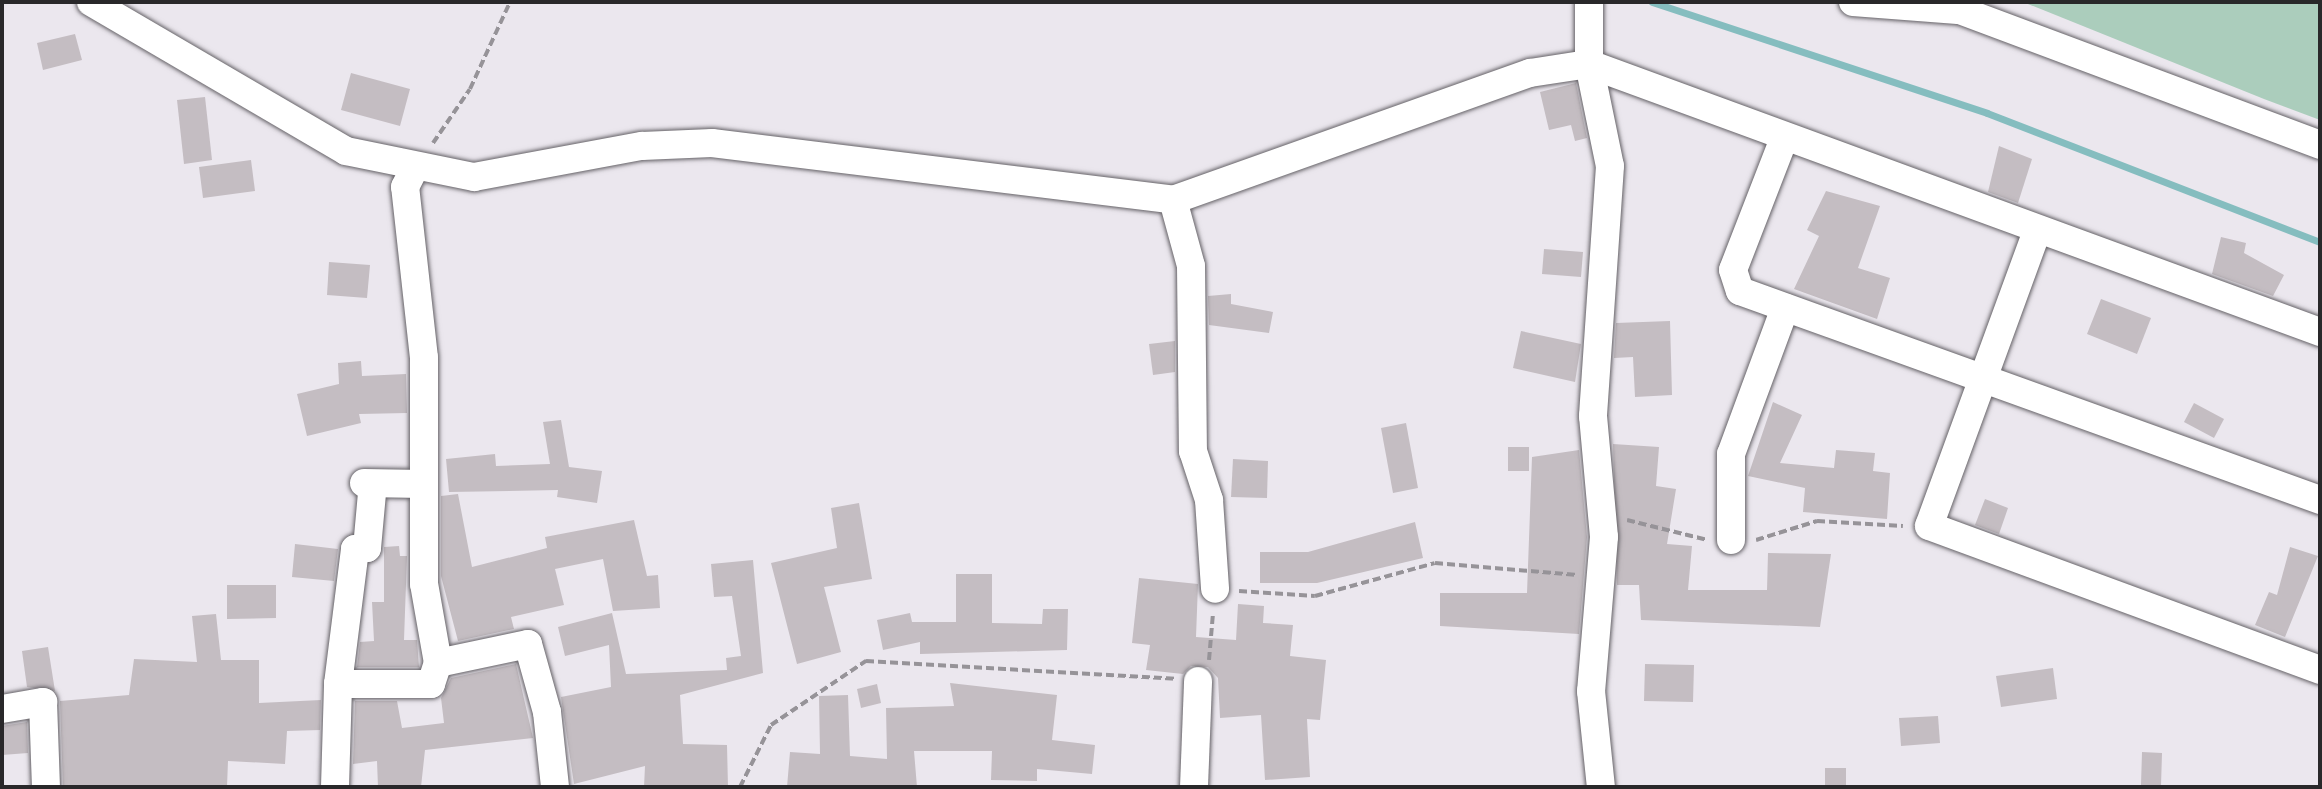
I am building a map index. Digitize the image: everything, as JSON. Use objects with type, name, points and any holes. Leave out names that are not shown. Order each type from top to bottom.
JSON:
[{"type":"street","points":[[91,2],[346,151],[414,169],[474,177],[642,146],[712,143],[1173,200],[1530,73],[1589,64],[1783,141],[2320,332]]},
{"type":"street","points":[[1589,2],[1589,64],[1610,166],[1593,416],[1602,513],[1591,691],[1601,787]]},
{"type":"street","points":[[1853,2],[1948,6],[2320,145]]},
{"type":"street","points":[[1783,141],[1733,270],[1740,291],[1981,382],[2320,500]]},
{"type":"street","points":[[338,684],[431,684],[438,663],[424,584],[424,358],[405,187],[414,169]]},
{"type":"street","points":[[1173,200],[1191,266],[1193,451],[1209,500],[1215,589]]},
{"type":"street","points":[[2037,231],[1929,526],[2320,670]]},
{"type":"street","points":[[1731,540],[1728,477],[1785,308]]},
{"type":"street","points":[[335,787],[338,684],[355,549],[367,548],[368,488],[424,484]]},
{"type":"street","points":[[438,663],[528,644],[547,712],[555,787]]},
{"type":"street","points":[[1194,787],[1198,681]]},
{"type":"street","points":[[2,709],[43,702],[46,787]]},
{"type":"path","points":[[414,169],[470,89],[510,2]]},
{"type":"path","points":[[1602,513],[1702,540],[1731,540],[1817,521],[1929,526]]},
{"type":"path","points":[[740,787],[771,725],[866,661],[1207,681],[1215,589],[1315,596],[1435,563],[1600,577]]},
{"type":"green space","points":[[2023,2],[2320,2],[2320,120],[2264,99]]},
{"type":"building","points":[[75,34],[82,60],[43,70],[37,43]]},
{"type":"building","points":[[351,73],[410,89],[400,126],[341,110]]},
{"type":"building","points":[[1576,83],[1587,138],[1575,141],[1571,125],[1549,130],[1540,92]]},
{"type":"building","points":[[205,97],[212,160],[184,164],[177,100]]},
{"type":"building","points":[[1999,146],[2032,159],[2018,203],[1988,192]]},
{"type":"building","points":[[251,160],[255,191],[203,198],[199,167]]},
{"type":"building","points":[[1826,191],[1880,206],[1858,268],[1890,278],[1877,319],[1794,289],[1819,236],[1807,230]]},
{"type":"building","points":[[2221,237],[2246,243],[2244,253],[2284,275],[2273,296],[2212,274]]},
{"type":"building","points":[[1544,249],[1583,252],[1581,277],[1542,274]]},
{"type":"building","points":[[329,262],[370,265],[367,298],[327,295]]},
{"type":"building","points":[[1231,294],[1231,304],[1273,312],[1269,333],[1209,325],[1208,296]]},
{"type":"building","points":[[2101,299],[2151,318],[2137,354],[2087,334]]},
{"type":"building","points":[[1670,321],[1672,395],[1635,397],[1633,357],[1614,358],[1616,323]]},
{"type":"building","points":[[1521,331],[1581,344],[1575,382],[1513,368]]},
{"type":"building","points":[[1175,341],[1175,372],[1153,375],[1149,344]]},
{"type":"building","points":[[361,361],[362,376],[406,374],[407,413],[359,414],[361,423],[307,436],[297,394],[339,384],[338,363]]},
{"type":"building","points":[[1773,402],[1802,415],[1780,463],[1834,468],[1836,450],[1875,453],[1873,471],[1890,473],[1887,519],[1803,512],[1805,488],[1748,476]]},
{"type":"building","points":[[2194,403],[2224,419],[2214,438],[2184,422]]},
{"type":"building","points":[[561,420],[569,467],[602,471],[597,503],[557,497],[558,490],[449,492],[446,459],[495,454],[496,466],[550,464],[543,422]]},
{"type":"building","points":[[1406,423],[1418,488],[1393,493],[1381,428]]},
{"type":"building","points":[[1613,444],[1659,447],[1656,486],[1676,489],[1667,544],[1692,546],[1688,590],[1767,590],[1768,553],[1831,554],[1820,627],[1641,620],[1639,585],[1617,585]]},
{"type":"building","points":[[1508,447],[1529,447],[1529,471],[1508,471]]},
{"type":"building","points":[[1579,450],[1587,537],[1579,634],[1440,626],[1440,593],[1527,593],[1532,457]]},
{"type":"building","points":[[1233,459],[1268,461],[1267,498],[1231,497]]},
{"type":"building","points":[[458,494],[472,567],[547,548],[545,537],[634,520],[647,576],[658,575],[660,608],[613,611],[603,559],[555,569],[564,605],[511,617],[514,629],[458,641],[441,576],[441,496]]},
{"type":"building","points":[[1985,499],[2008,508],[1999,534],[1975,525]]},
{"type":"building","points":[[859,503],[872,579],[824,587],[841,652],[797,664],[771,563],[837,548],[831,508]]},
{"type":"building","points":[[1415,522],[1423,558],[1317,583],[1260,583],[1260,552],[1308,552]]},
{"type":"building","points":[[295,544],[338,549],[334,581],[292,577]]},
{"type":"building","points":[[399,546],[400,556],[407,556],[404,640],[417,640],[419,667],[357,667],[360,642],[374,641],[372,602],[384,602],[384,547]]},
{"type":"building","points":[[2290,547],[2318,556],[2285,637],[2255,625],[2269,592],[2277,595]]},
{"type":"building","points":[[753,560],[763,673],[680,695],[683,744],[727,745],[728,787],[644,787],[645,766],[574,784],[561,697],[611,687],[609,645],[565,656],[558,627],[612,613],[626,674],[727,670],[726,658],[741,656],[732,596],[714,597],[711,564]]},
{"type":"building","points":[[956,574],[992,574],[992,623],[1042,624],[1043,609],[1068,609],[1067,650],[920,654],[920,642],[883,650],[877,620],[910,613],[912,622],[956,622]]},
{"type":"building","points":[[1139,578],[1198,584],[1196,637],[1236,640],[1238,604],[1264,606],[1263,623],[1293,625],[1290,656],[1326,660],[1320,720],[1307,719],[1310,777],[1265,780],[1261,715],[1220,718],[1218,678],[1208,667],[1191,666],[1183,674],[1146,670],[1150,645],[1132,643]]},
{"type":"building","points":[[227,585],[276,585],[276,618],[227,619]]},
{"type":"building","points":[[216,614],[221,660],[259,660],[259,703],[321,700],[320,730],[287,731],[285,764],[228,761],[227,787],[63,787],[60,701],[129,695],[134,659],[197,662],[192,616]]},
{"type":"building","points":[[48,647],[55,691],[27,687],[22,651]]},
{"type":"building","points":[[516,664],[533,738],[425,750],[421,787],[378,787],[377,761],[353,764],[355,701],[397,701],[402,728],[444,723],[441,698],[451,678]]},
{"type":"building","points":[[1645,664],[1694,665],[1693,702],[1644,701]]},
{"type":"building","points":[[2053,668],[2057,699],[2001,707],[1996,676]]},
{"type":"building","points":[[950,683],[1057,695],[1052,740],[1095,745],[1092,774],[1037,769],[1037,781],[991,780],[992,751],[914,751],[917,787],[787,787],[790,752],[820,754],[819,696],[848,695],[850,756],[887,759],[886,708],[954,706]]},
{"type":"building","points":[[877,684],[881,703],[861,708],[857,689]]},
{"type":"building","points":[[1938,716],[1940,743],[1901,746],[1899,718]]},
{"type":"building","points":[[27,722],[28,753],[2,755],[2,726]]},
{"type":"building","points":[[2142,752],[2162,753],[2161,786],[2141,785]]},
{"type":"building","points":[[1825,768],[1846,768],[1846,787],[1825,787]]},
{"type":"waterway","points":[[1652,2],[1987,113],[2320,242]]}]
